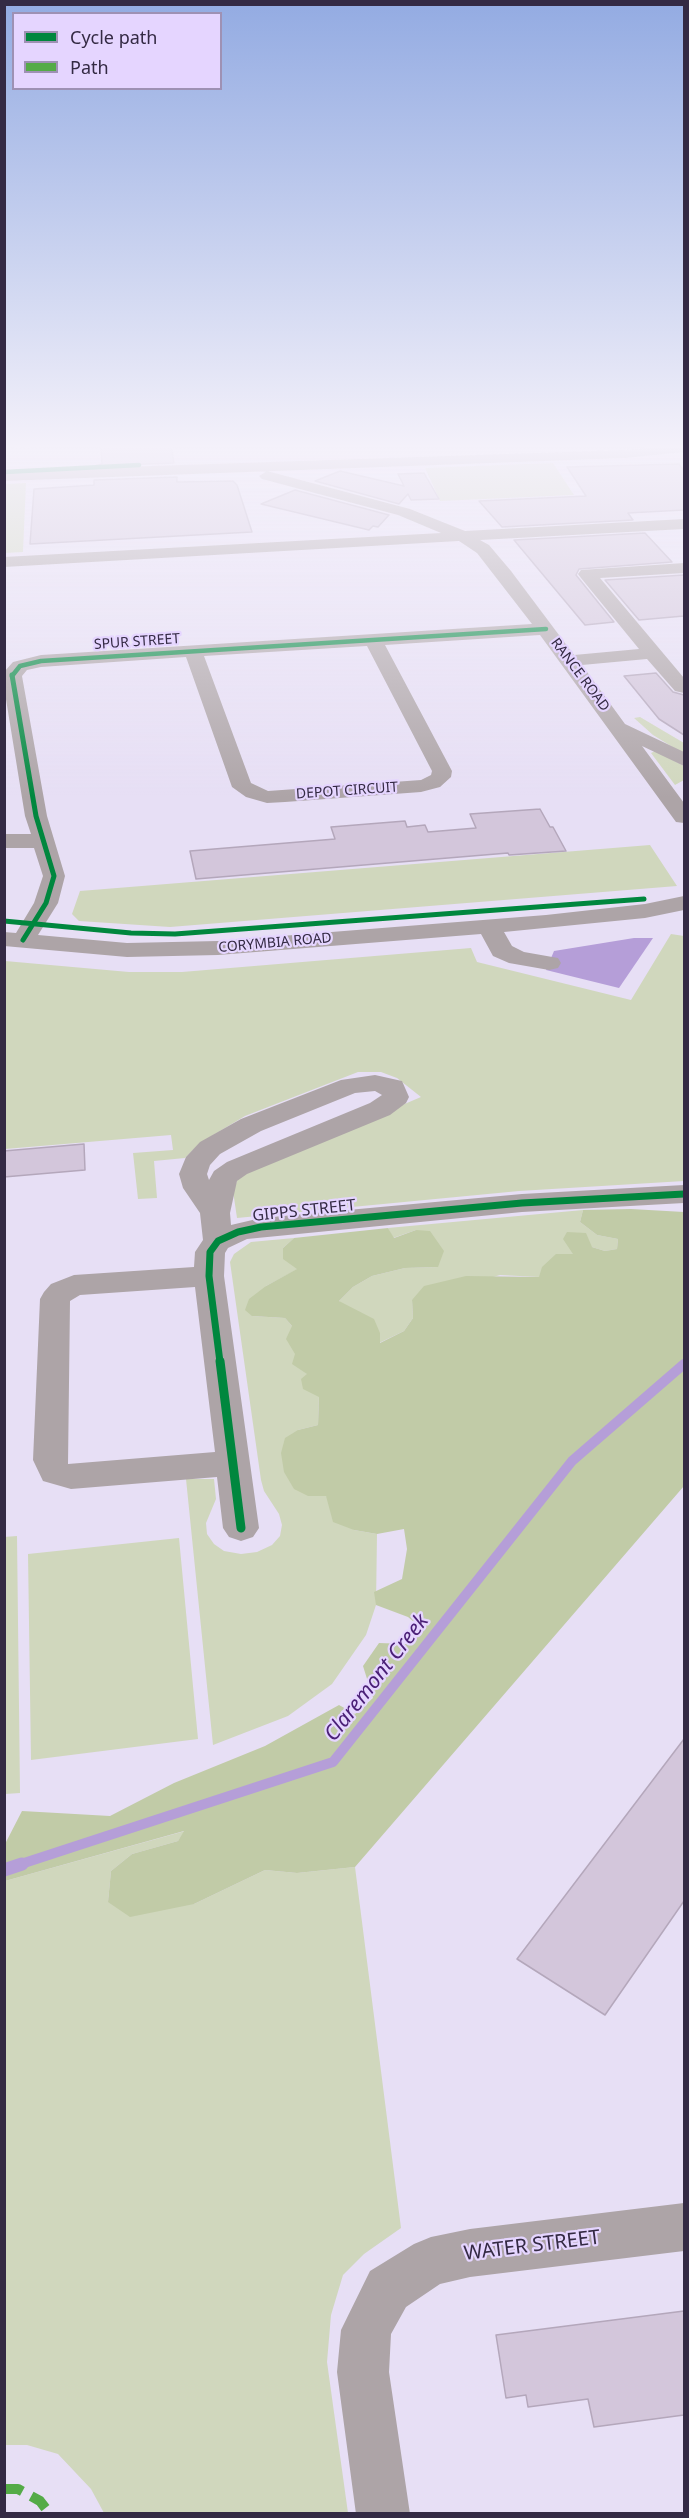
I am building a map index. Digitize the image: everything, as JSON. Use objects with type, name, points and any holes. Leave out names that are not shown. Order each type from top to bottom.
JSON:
[{"type":"street","name":"RANCE ROAD","points":[[497,564],[618,726],[678,791],[684,816]]},
{"type":"street","points":[[659,564],[587,574],[681,687],[684,687]]},
{"type":"street","name":"SPUR STREET","points":[[14,940],[52,889],[54,876],[36,816],[12,675],[14,670],[27,663],[41,661],[546,629]]},
{"type":"street","name":"DEPOT CIRCUIT","points":[[193,652],[239,780],[243,787],[253,793],[285,796],[421,786],[433,783],[441,777],[442,771],[373,640]]},
{"type":"street","points":[[570,661],[652,653]]},
{"type":"street","name":"RANCE ROAD","points":[[618,726],[684,760]]},
{"type":"street","points":[[4,842],[42,840]]},
{"type":"street","name":"CORYMBIA ROAD","points":[[14,940],[127,950],[169,950],[546,922],[645,911],[684,903]]},
{"type":"street","name":"CORYMBIA ROAD","points":[[546,922],[639,922],[684,925]]},
{"type":"street","points":[[489,926],[502,951],[518,958],[549,963]]},
{"type":"street","points":[[217,1227],[197,1188],[193,1174],[196,1163],[210,1148],[251,1125],[350,1086],[375,1083],[393,1087],[396,1097],[380,1109],[237,1168],[224,1177],[217,1227],[210,1252],[209,1276],[241,1528]]},
{"type":"street","name":"GIPPS STREET","points":[[217,1227],[238,1232],[261,1227],[522,1203],[684,1194]]},
{"type":"street","points":[[209,1276],[74,1286],[62,1291],[55,1299],[50,1460],[55,1472],[70,1477],[234,1463]]},
{"type":"street","name":"WATER STREET","points":[[383,2514],[363,2372],[366,2330],[388,2289],[431,2261],[470,2253],[684,2227]]},
{"type":"green space","points":[[640,717],[684,743],[684,754],[653,735],[634,718]]},
{"type":"green space","points":[[655,751],[684,766],[684,780],[675,785],[651,753]]},
{"type":"green space","points":[[650,845],[677,886],[170,927],[79,921],[72,914],[80,891]]},
{"type":"green space","points":[[671,934],[684,936],[684,1181],[519,1191],[237,1218],[233,1191],[240,1174],[421,1097],[397,1078],[381,1072],[358,1072],[245,1116],[200,1143],[185,1158],[154,1161],[157,1198],[138,1199],[133,1153],[173,1150],[171,1135],[5,1149],[5,961],[129,972],[182,972],[471,948],[477,962],[631,1000]]},
{"type":"green space","points":[[631,1209],[684,1212],[684,1486],[355,1867],[297,1873],[265,1870],[194,1904],[130,1917],[108,1902],[111,1871],[132,1854],[178,1841],[184,1831],[5,1881],[5,1844],[22,1811],[110,1816],[174,1783],[265,1746],[339,1705],[355,1714],[373,1698],[363,1666],[379,1643],[407,1644],[420,1627],[408,1617],[376,1605],[374,1592],[402,1579],[407,1549],[404,1529],[377,1534],[354,1530],[333,1522],[326,1496],[308,1496],[294,1489],[284,1472],[281,1453],[285,1438],[298,1430],[318,1425],[319,1397],[303,1389],[301,1379],[307,1374],[292,1364],[295,1354],[286,1339],[292,1326],[285,1318],[252,1316],[245,1310],[249,1299],[266,1286],[297,1269],[283,1259],[283,1248],[294,1238],[388,1228],[394,1238],[416,1230],[430,1231],[444,1251],[438,1267],[405,1268],[372,1276],[353,1287],[339,1301],[374,1319],[380,1333],[380,1343],[404,1331],[413,1318],[412,1300],[424,1286],[466,1276],[539,1277],[542,1267],[556,1254],[573,1254],[563,1239],[567,1232],[586,1233],[592,1247],[605,1251],[617,1249],[618,1239],[597,1235],[580,1222],[583,1210]]},
{"type":"green space","points":[[583,1210],[580,1222],[597,1235],[618,1239],[617,1249],[605,1251],[592,1247],[573,1254],[539,1277],[500,1275],[412,1300],[413,1318],[404,1331],[379,1343],[339,1301],[353,1287],[372,1276],[405,1268],[438,1267],[416,1230],[393,1238],[388,1228]]},
{"type":"green space","points":[[294,1238],[283,1248],[298,1269],[266,1286],[252,1316],[285,1318],[292,1326],[307,1374],[319,1396],[318,1425],[298,1430],[308,1496],[326,1496],[354,1530],[377,1534],[376,1605],[366,1635],[332,1684],[288,1716],[213,1745],[186,1479],[214,1479],[216,1499],[206,1523],[207,1534],[214,1544],[224,1551],[241,1554],[257,1552],[272,1545],[280,1536],[282,1525],[279,1514],[264,1491],[261,1480],[230,1262],[234,1254],[251,1242]]},
{"type":"green space","points":[[17,1536],[20,1793],[5,1794],[4,1537]]},
{"type":"green space","points":[[179,1538],[198,1739],[31,1760],[28,1554]]},
{"type":"green space","points":[[185,1831],[178,1841],[132,1854],[111,1871],[108,1902],[194,1904],[265,1870],[297,1873],[355,1867],[401,2228],[364,2254],[343,2275],[331,2315],[327,2362],[348,2513],[104,2513],[91,2489],[58,2454],[27,2445],[5,2445],[5,1881]]},
{"type":"shaded area","points":[[634,938],[653,938],[619,988],[546,970],[554,951]]},
{"type":"building","points":[[534,564],[652,564],[579,569],[576,575],[614,622],[585,625]]},
{"type":"building","points":[[684,575],[684,616],[639,620],[605,580]]},
{"type":"building","points":[[656,673],[673,692],[684,695],[684,735],[659,719],[624,676]]},
{"type":"building","points":[[540,809],[566,851],[509,855],[508,853],[196,879],[190,851],[335,839],[331,827],[405,821],[407,827],[425,825],[428,832],[476,828],[470,814]]},
{"type":"building","points":[[84,1144],[85,1170],[4,1177],[4,1151]]},
{"type":"building","points":[[684,1739],[684,1901],[605,2015],[517,1959]]},
{"type":"building","points":[[684,2311],[684,2415],[594,2427],[588,2399],[528,2407],[526,2395],[506,2398],[496,2335]]},
{"type":"waterway","name":"Claremont Creek","points":[[18,1865],[333,1762],[572,1461],[684,1364]]},
{"type":"waterway","name":"Claremont Creek","points":[[4,1870],[22,1864]]},
{"type":"marked path","points":[[4,2489],[18,2489],[40,2501],[50,2514]]},
{"type":"cycle path","points":[[23,940],[46,903],[54,876],[36,816],[12,675],[20,666],[41,661],[546,629]]},
{"type":"cycle path","points":[[4,921],[131,933],[175,934],[644,899]]},
{"type":"cycle path","points":[[241,1528],[209,1276],[210,1252],[218,1241],[238,1232],[261,1227],[522,1203],[684,1194]]}]
